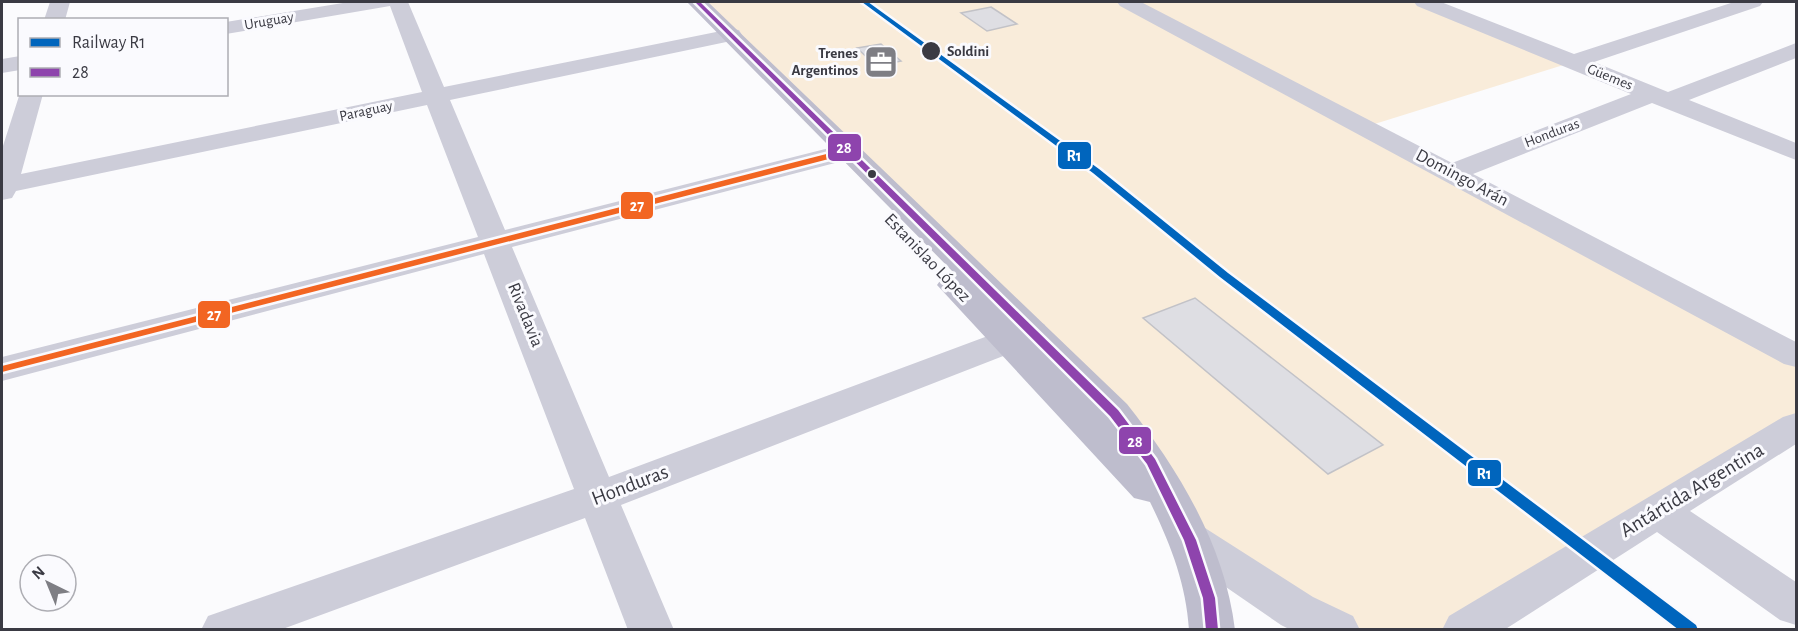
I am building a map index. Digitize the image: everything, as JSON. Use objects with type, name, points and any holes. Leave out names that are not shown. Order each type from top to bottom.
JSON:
[{"type":"main road","name":"Estanislao López","points":[[677,2],[722,37],[1020,336],[1183,528],[1209,598],[1212,630]]},
{"type":"main road","name":"Estanislao López","points":[[698,2],[722,37]]},
{"type":"street","points":[[55,18],[60,2]]},
{"type":"street","name":"Uruguay","points":[[228,28],[382,2]]},
{"type":"street","name":"Rivadavia","points":[[398,2],[651,630]]},
{"type":"street","name":"Domingo Arán","points":[[1127,2],[1797,356]]},
{"type":"street","name":"Güemes","points":[[1424,2],[1797,152]]},
{"type":"street","points":[[1573,62],[1754,2]]},
{"type":"street","name":"Paraguay","points":[[2,188],[722,37]]},
{"type":"street","name":"Honduras","points":[[1451,172],[1797,50]]},
{"type":"street","points":[[2,66],[18,63]]},
{"type":"street","points":[[2,188],[31,96]]},
{"type":"street","points":[[2,369],[839,154]]},
{"type":"street","name":"Honduras","points":[[224,630],[597,497],[1020,336]]},
{"type":"street","name":"Antártida Argentina","points":[[1486,625],[1658,511],[1797,426]]},
{"type":"street","points":[[1658,511],[1797,606]]},
{"type":"street","points":[[1183,528],[1297,611],[1336,630]]},
{"type":"shaded area","points":[[697,2],[1424,2],[1573,62],[1365,127],[1796,356],[1796,426],[1465,629],[1337,629],[1190,540],[1114,413]]},
{"type":"building","points":[[991,7],[1017,24],[987,31],[961,13]]},
{"type":"building","points":[[881,44],[901,61],[876,66],[857,48]]},
{"type":"building","points":[[1195,298],[1383,445],[1328,474],[1143,318]]},
{"type":"rail line","name":"R1","points":[[865,2],[1096,171],[1224,275],[1691,630]]},
{"type":"transit line","name":"28","points":[[697,2],[1114,413],[1151,462],[1190,540],[1209,598],[1212,630]]},
{"type":"transit line","name":"27","points":[[2,369],[849,151]]},
{"type":"place","name":"Soldini","points":[[931,51]]},
{"type":"place","name":"Trenes Argentinos","points":[[881,62]]}]
